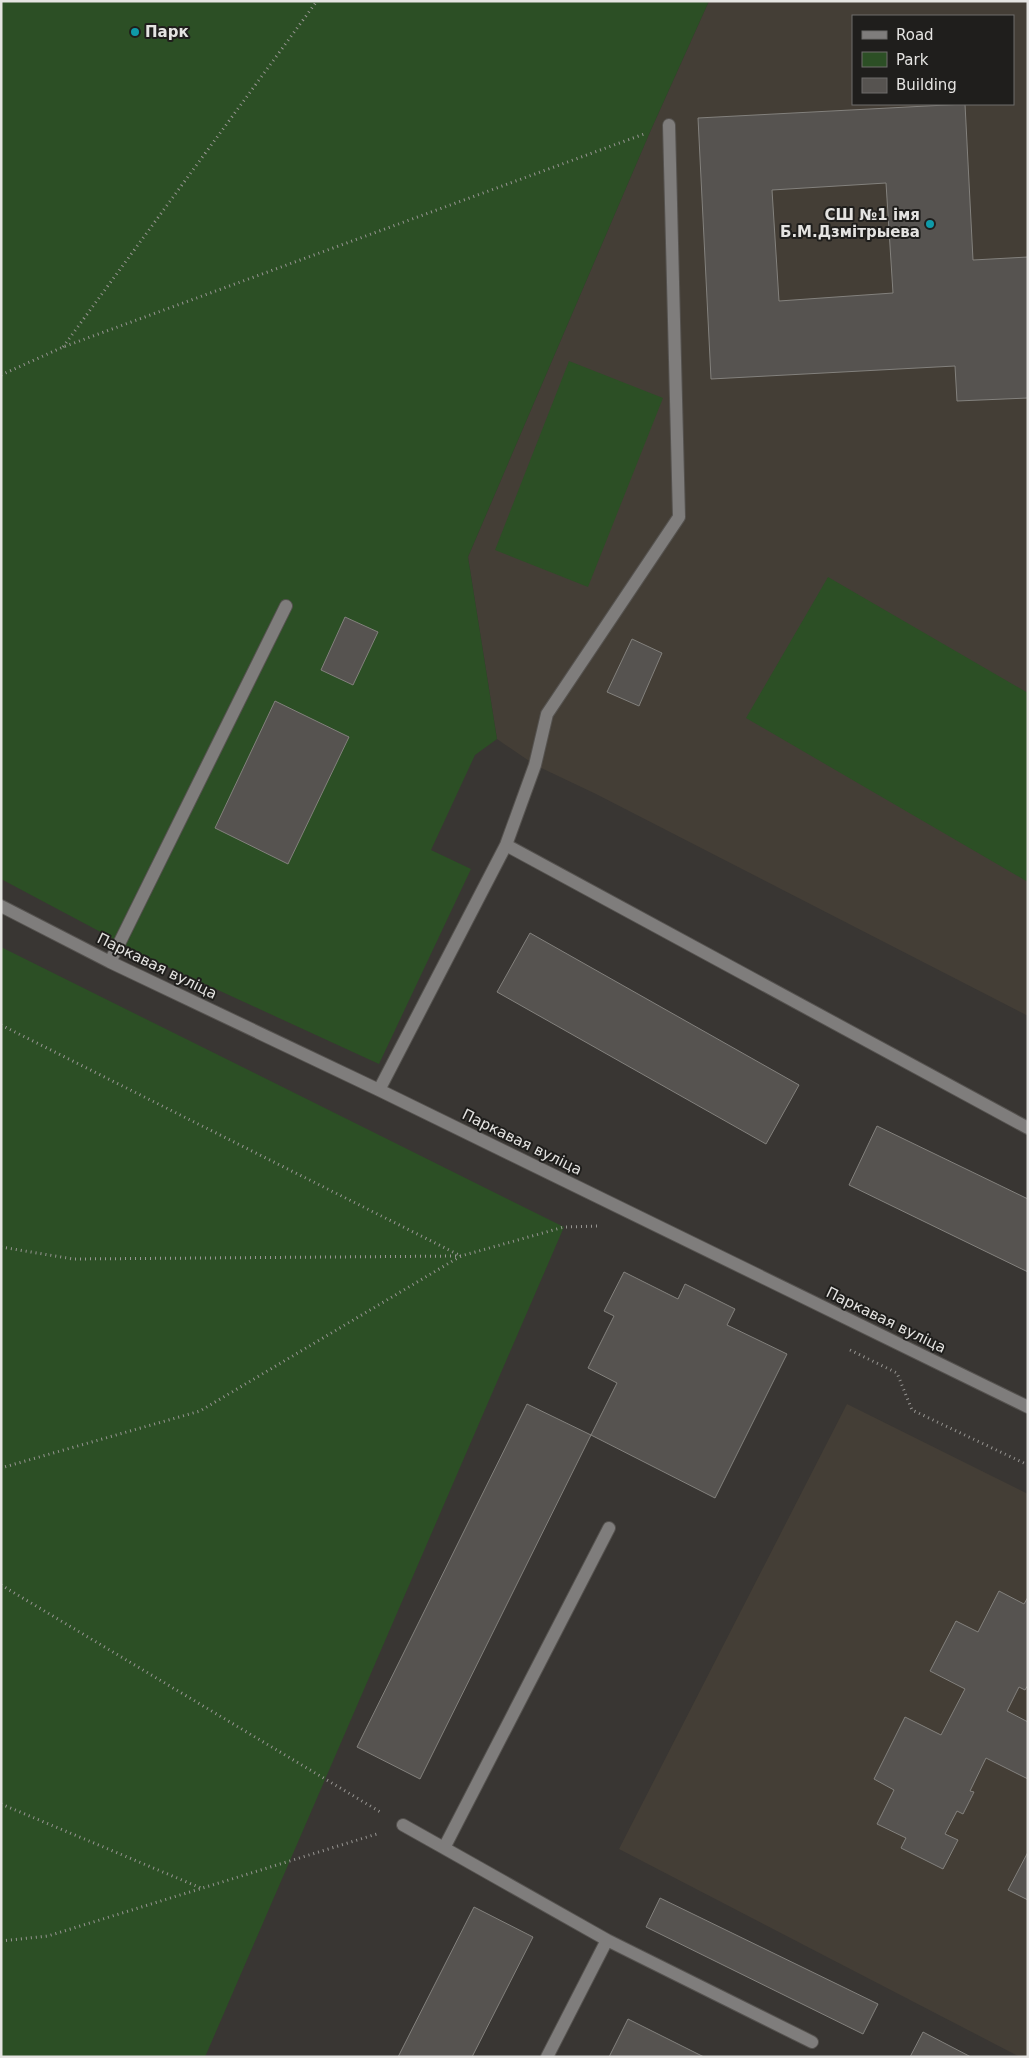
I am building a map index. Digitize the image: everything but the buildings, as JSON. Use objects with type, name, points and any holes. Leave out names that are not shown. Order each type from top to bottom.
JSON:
[{"type":"street","points":[[379,1090],[506,845],[535,765],[547,714],[679,517],[668,126]]},
{"type":"street","points":[[110,962],[286,606]]},
{"type":"street","points":[[506,845],[1028,1128]]},
{"type":"street","name":"Паркавая вуліца","points":[[1,906],[110,962],[379,1090],[1028,1407]]},
{"type":"street","points":[[444,1848],[609,1528]]},
{"type":"street","points":[[403,1825],[607,1940],[812,2042]]},
{"type":"street","points":[[548,2057],[607,1940]]},
{"type":"path","points":[[62,347],[317,1]]},
{"type":"path","points":[[1,375],[62,347],[668,126]]},
{"type":"path","points":[[1,1025],[461,1256]]},
{"type":"path","points":[[1,1468],[200,1411],[461,1256],[564,1227],[603,1226]]},
{"type":"path","points":[[1,1246],[73,1258],[461,1256]]},
{"type":"path","points":[[843,1347],[897,1373],[912,1410],[1028,1465]]},
{"type":"path","points":[[1,1585],[403,1825]]},
{"type":"path","points":[[1,1804],[202,1888]]},
{"type":"path","points":[[1,1941],[48,1936],[403,1825]]},
{"type":"shaded area","points":[[709,1],[1028,1],[1028,1016],[596,794],[535,765],[497,739],[468,557],[650,132]]},
{"type":"shaded area","points":[[847,1404],[1028,1494],[1028,2057],[1020,2057],[619,1849]]},
{"type":"green space","points":[[1,1],[709,1],[650,132],[468,557],[497,739],[475,755],[431,850],[471,869],[379,1064],[157,962],[1,879]]},
{"type":"green space","points":[[569,361],[663,398],[588,587],[495,550]]},
{"type":"green space","points":[[828,577],[1028,693],[1028,882],[746,718]]},
{"type":"green space","points":[[1,947],[564,1227],[205,2057],[1,2057]]},
{"type":"place","name":"Парк","points":[[135,32]]},
{"type":"place","name":"СШ №1 імя Б.М.Дзмітрыева","points":[[930,224]]}]
